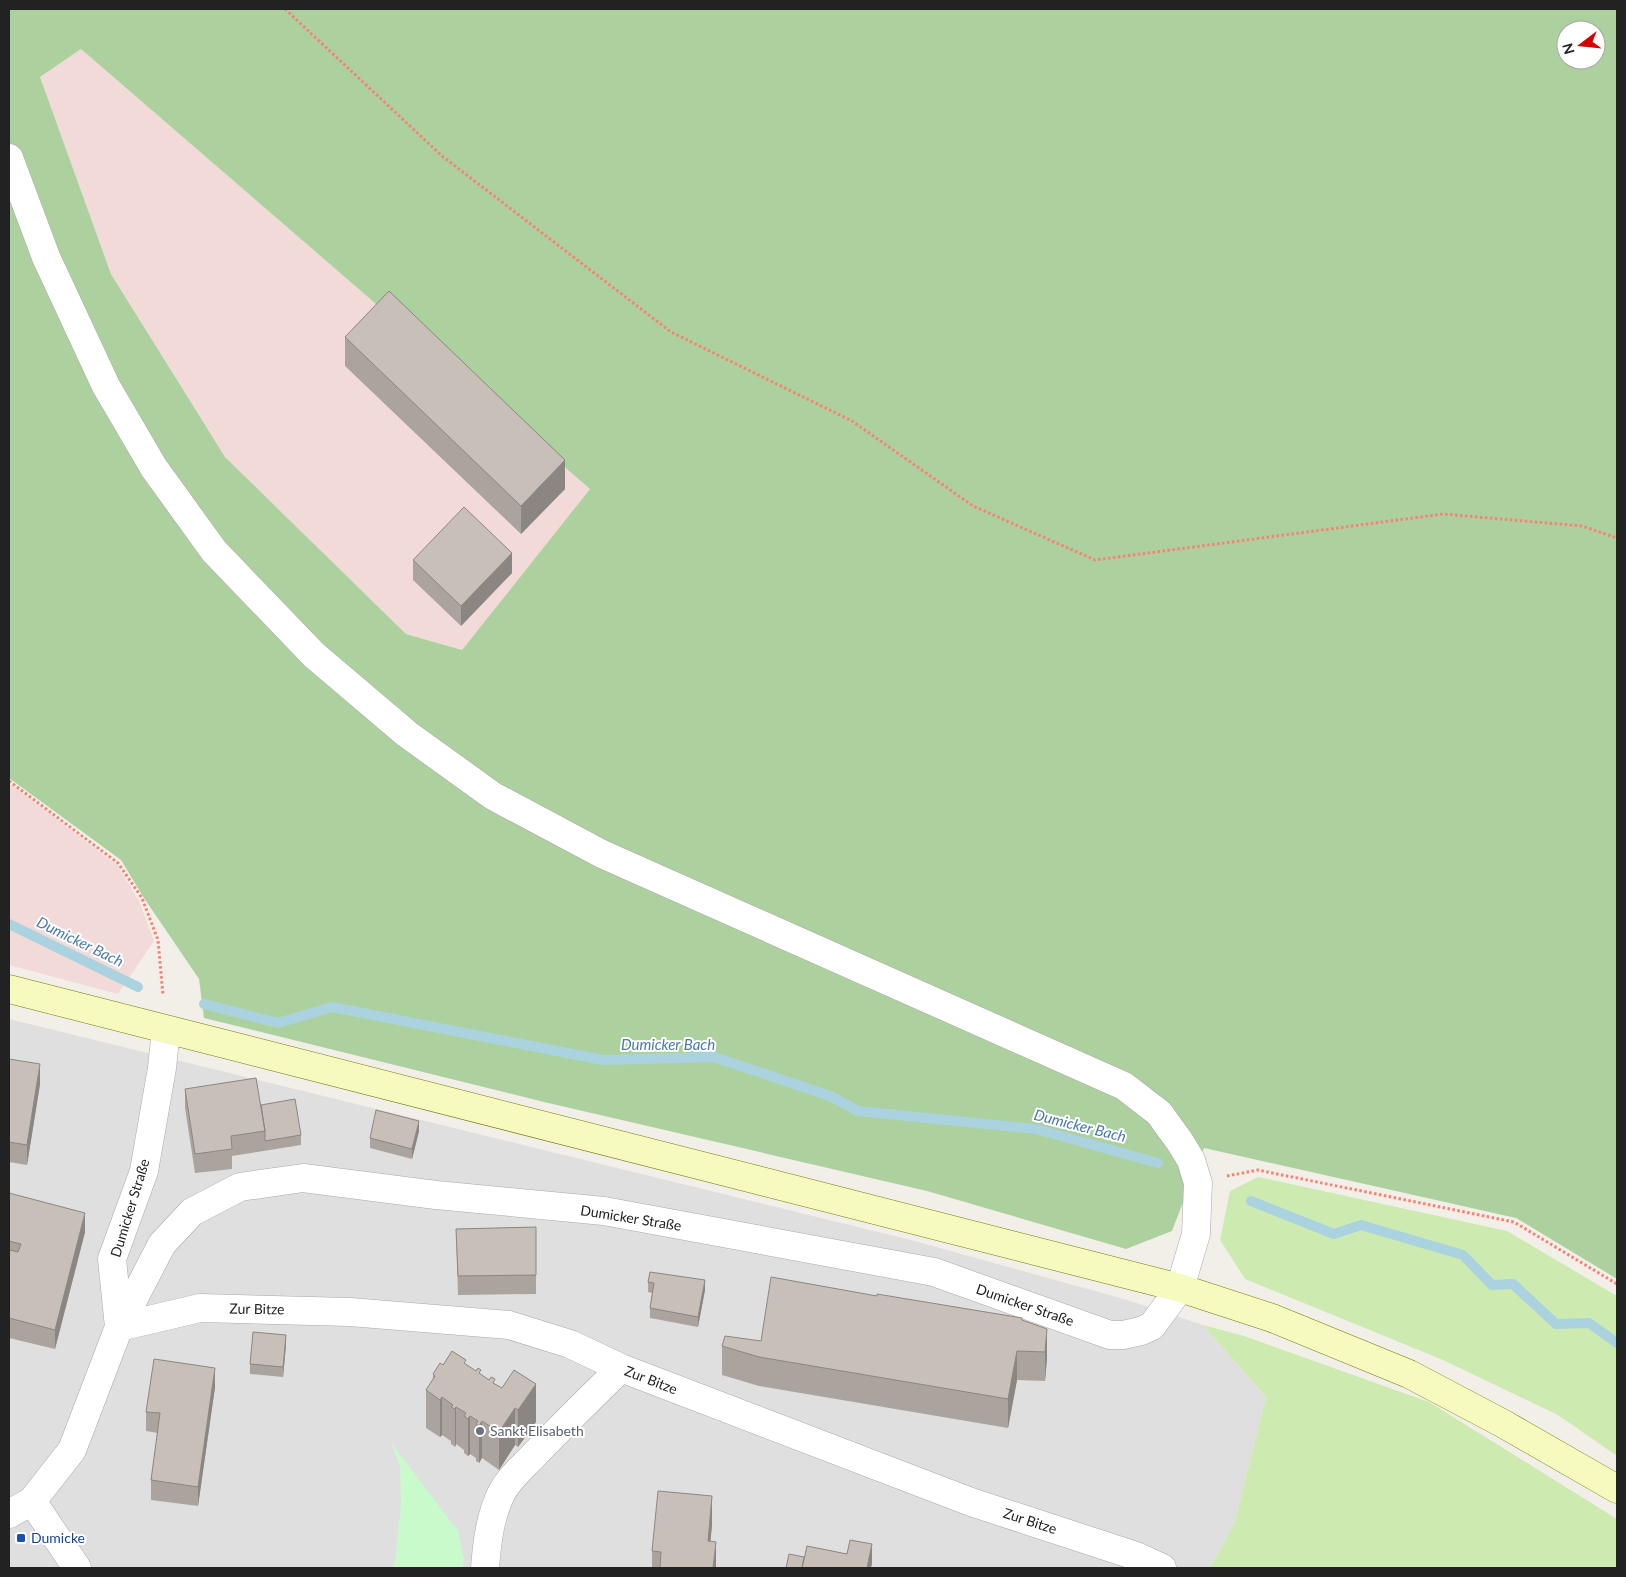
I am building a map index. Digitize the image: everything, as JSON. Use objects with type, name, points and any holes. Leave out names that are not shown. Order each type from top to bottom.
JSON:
[{"type":"street","name":"Dumicker Straße","points":[[9,158],[46,257],[106,386],[154,468],[214,551],[314,656],[407,734],[493,796],[586,845],[1124,1086],[1159,1113],[1191,1160],[1198,1183],[1196,1234],[1180,1288],[1152,1326],[1122,1335],[1110,1335],[934,1272],[604,1211],[436,1195],[303,1178],[240,1187],[192,1212],[162,1244],[119,1327],[72,1450],[32,1501],[9,1514]]},
{"type":"street","points":[[9,989],[1180,1288],[1272,1318],[1409,1374],[1502,1423],[1617,1489]]},
{"type":"street","name":"Dumicker Straße","points":[[119,1327],[112,1260],[144,1171],[162,1068],[166,1030]]},
{"type":"street","name":"Zur Bitze","points":[[119,1327],[200,1308],[360,1313],[509,1325],[570,1344],[621,1368],[971,1502],[1136,1556],[1162,1568]]},
{"type":"street","points":[[485,1568],[492,1517],[502,1491],[519,1470],[621,1368]]},
{"type":"street","points":[[32,1501],[77,1568]]},
{"type":"path","points":[[285,9],[442,156],[671,332],[852,421],[973,506],[1095,560],[1443,514],[1582,526],[1617,538]]},
{"type":"path","points":[[9,781],[118,863],[142,898],[158,940],[166,1030]]},
{"type":"path","points":[[1198,1183],[1258,1170],[1514,1222],[1617,1284]]},
{"type":"shaded area","points":[[81,49],[590,489],[462,650],[406,634],[225,457],[111,274],[40,77]]},
{"type":"shaded area","points":[[9,783],[117,865],[139,901],[154,941],[118,994],[9,965]]},
{"type":"shaded area","points":[[9,1019],[911,1240],[1124,1299],[1203,1325],[1266,1397],[1234,1524],[1210,1568],[9,1568]]},
{"type":"green space","points":[[9,9],[1617,9],[1617,1279],[1516,1218],[1204,1148],[1172,1231],[1126,1249],[927,1191],[544,1102],[204,1018],[199,979],[144,898],[121,860],[9,778]],"holes":[[[81,49],[590,489],[462,650],[406,634],[225,457],[111,274],[40,77]]]},
{"type":"green space","points":[[1258,1177],[1507,1231],[1617,1296],[1617,1456],[1558,1415],[1443,1360],[1245,1279],[1220,1240],[1230,1191]]},
{"type":"green space","points":[[1203,1325],[1244,1336],[1429,1402],[1617,1519],[1617,1568],[1210,1568],[1234,1524],[1266,1397]]},
{"type":"green space","points":[[390,1441],[458,1531],[464,1559],[462,1568],[392,1568],[395,1562],[401,1505],[400,1466]]},
{"type":"building","points":[[389,291],[565,460],[521,506],[345,337]]},
{"type":"building","points":[[464,507],[512,553],[461,606],[413,560]]},
{"type":"building","points":[[9,1059],[40,1064],[27,1145],[9,1142]]},
{"type":"building","points":[[256,1078],[265,1131],[231,1136],[232,1149],[195,1154],[185,1089]]},
{"type":"building","points":[[295,1099],[301,1135],[265,1141],[261,1105]]},
{"type":"building","points":[[376,1110],[419,1121],[412,1149],[370,1138]]},
{"type":"building","points":[[9,1193],[85,1213],[55,1330],[9,1318],[9,1250],[18,1252],[21,1244],[9,1241]]},
{"type":"building","points":[[536,1227],[536,1275],[458,1276],[456,1229]]},
{"type":"building","points":[[650,1272],[705,1280],[698,1317],[650,1308],[654,1283],[648,1282]]},
{"type":"building","points":[[771,1277],[877,1296],[877,1294],[1022,1318],[1022,1320],[1047,1329],[1045,1352],[1017,1351],[1008,1399],[759,1357],[722,1346],[725,1336],[761,1341]]},
{"type":"building","points":[[253,1332],[286,1335],[283,1367],[250,1364]]},
{"type":"building","points":[[452,1351],[466,1360],[464,1363],[476,1371],[478,1368],[481,1370],[479,1373],[489,1380],[491,1377],[495,1379],[493,1383],[502,1388],[514,1370],[536,1384],[518,1410],[515,1408],[499,1432],[482,1421],[479,1426],[476,1424],[478,1421],[470,1416],[468,1419],[464,1416],[466,1413],[456,1407],[455,1409],[451,1407],[453,1405],[442,1397],[440,1400],[426,1390],[435,1376],[433,1374],[440,1363],[443,1365]]},
{"type":"building","points":[[154,1359],[215,1368],[198,1487],[151,1480],[160,1413],[146,1412]]},
{"type":"building","points":[[658,1491],[712,1496],[708,1541],[716,1542],[713,1568],[660,1568],[661,1552],[652,1551]]},
{"type":"building","points":[[850,1540],[872,1544],[867,1568],[802,1568],[807,1546],[847,1554]]},
{"type":"building","points":[[789,1554],[804,1557],[802,1568],[786,1568]]},
{"type":"waterway","name":"Dumicker Bach","points":[[9,924],[138,987]]},
{"type":"waterway","name":"Dumicker Bach","points":[[204,1004],[278,1023],[332,1007],[603,1060],[714,1057],[830,1096],[858,1111],[1036,1129],[1158,1163]]},
{"type":"waterway","name":"Dumicker Bach","points":[[1251,1201],[1334,1234],[1361,1225],[1463,1255],[1492,1285],[1513,1284],[1556,1324],[1589,1323],[1617,1343]]},
{"type":"place","name":"Sankt Elisabeth","points":[[480,1431]]},
{"type":"place","name":"Dumicke","points":[[21,1538]]}]
